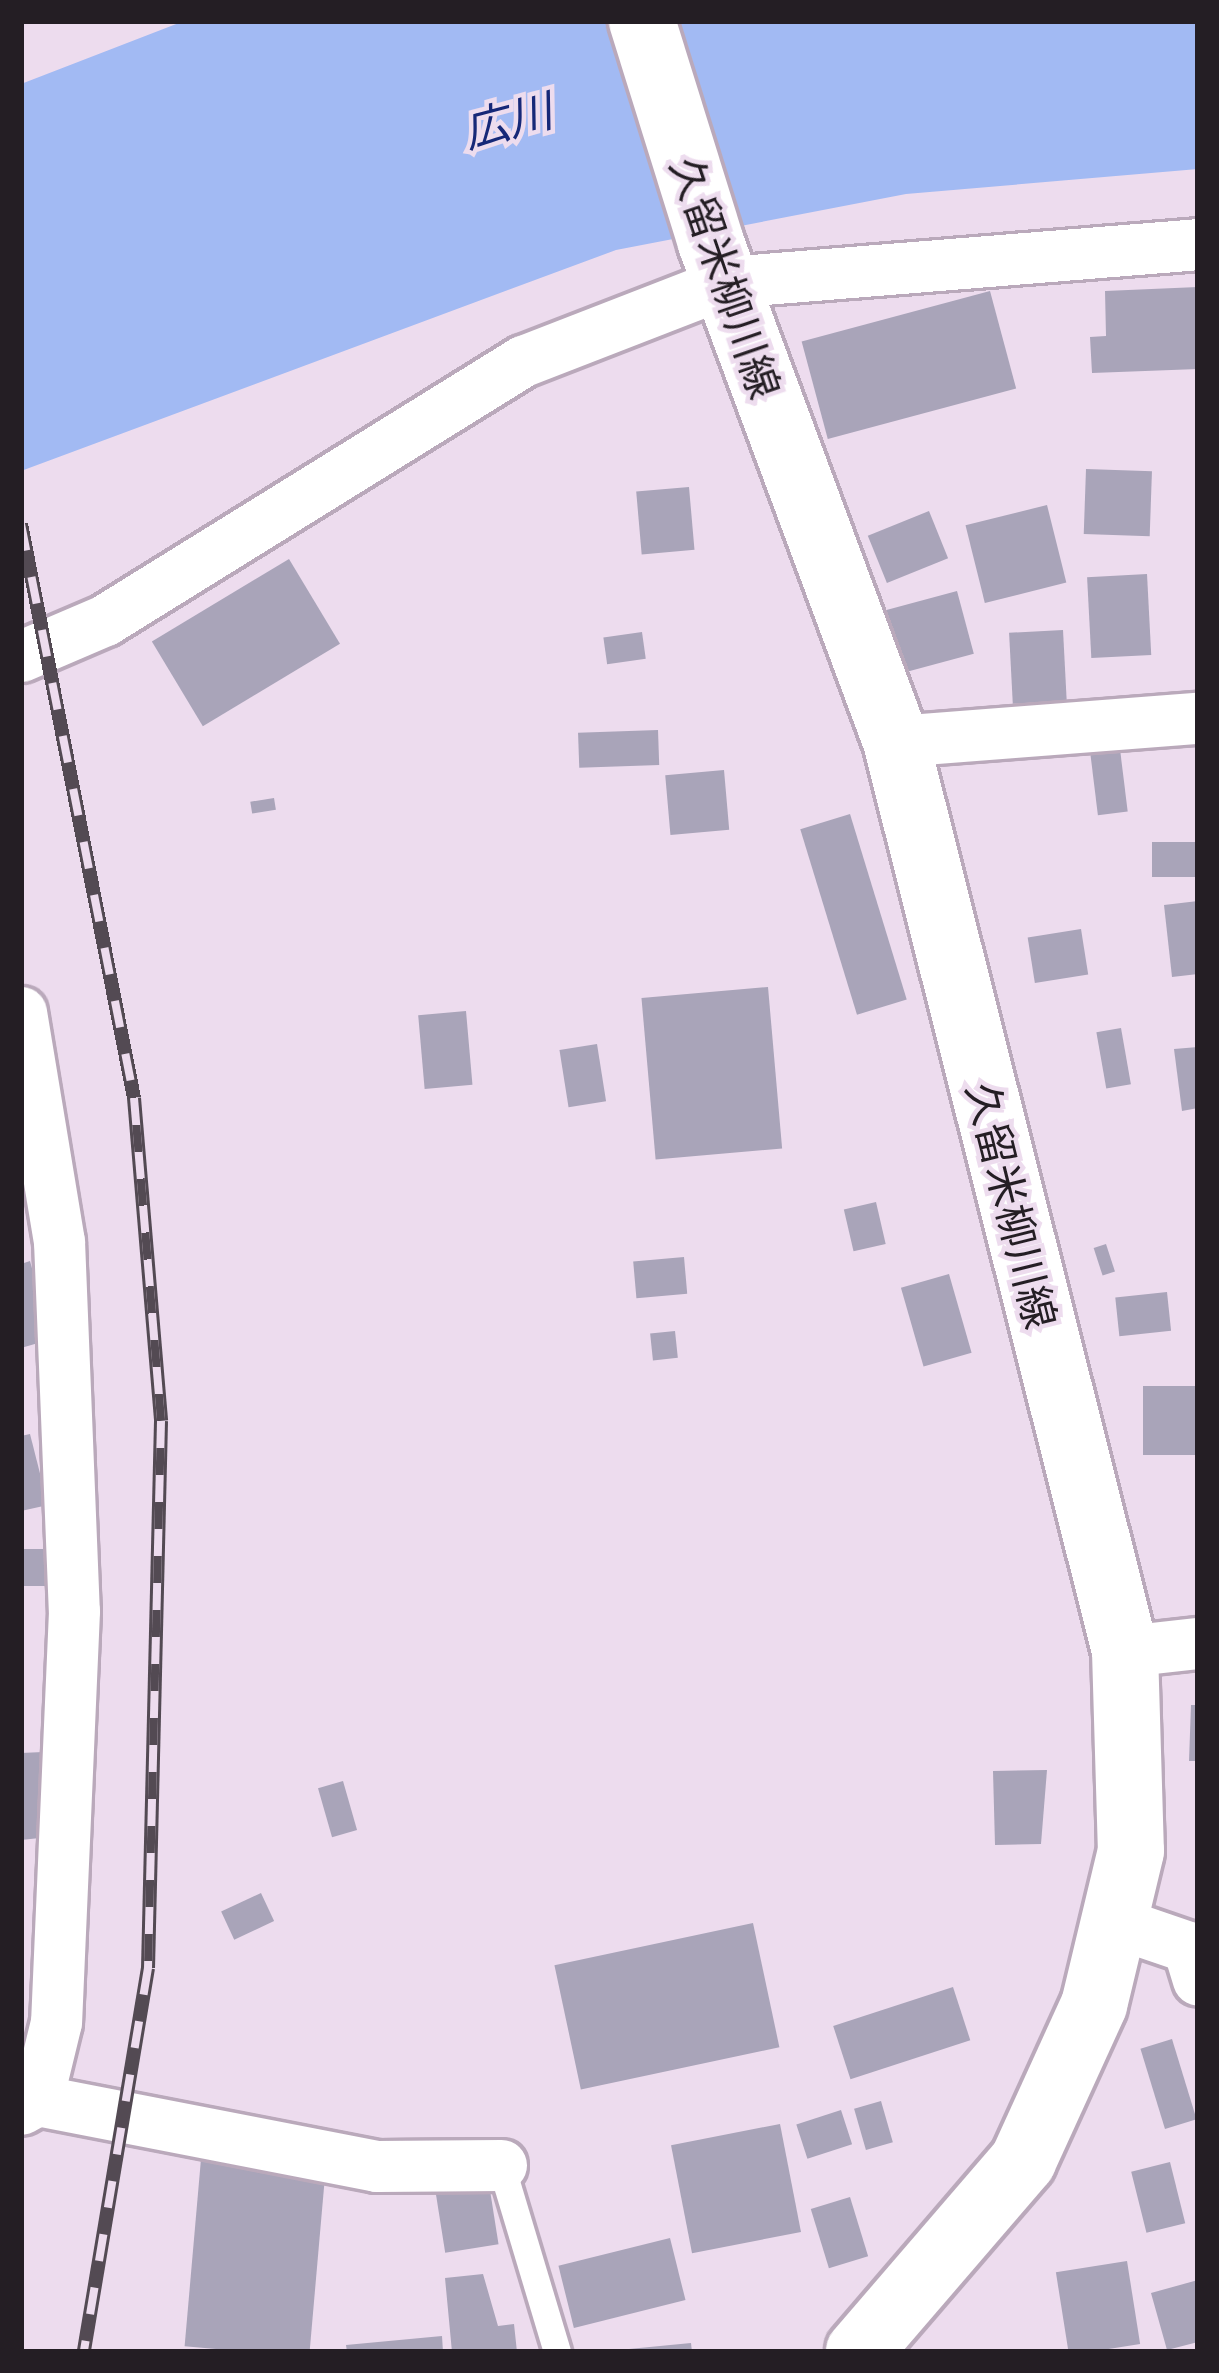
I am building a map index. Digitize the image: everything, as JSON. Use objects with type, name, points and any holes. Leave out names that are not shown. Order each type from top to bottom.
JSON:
[{"type":"main road","name":"久留米柳川線","points":[[642,21],[719,263],[896,740],[1125,1652],[1131,1851],[1094,2005],[1023,2161],[859,2352]]},
{"type":"street","points":[[21,656],[105,620],[523,361],[719,263],[1198,244]]},
{"type":"street","points":[[896,740],[1198,718]]},
{"type":"street","points":[[21,1012],[59,1241],[74,1611],[56,2022],[29,2105],[377,2166],[502,2165]]},
{"type":"street","points":[[1125,1652],[1198,1643]]},
{"type":"street","points":[[1114,1922],[1188,1946],[1198,1980]]},
{"type":"lane","points":[[502,2165],[557,2352]]},
{"type":"water","name":"広川","points":[[184,21],[1198,21],[1198,169],[906,194],[616,250],[21,471],[21,84]]},
{"type":"building","points":[[1198,287],[1198,369],[1092,373],[1090,337],[1106,336],[1105,291]]},
{"type":"building","points":[[990,291],[1016,389],[828,439],[802,341]]},
{"type":"building","points":[[1086,469],[1152,471],[1150,536],[1084,534]]},
{"type":"building","points":[[689,487],[694,550],[642,554],[636,492]]},
{"type":"building","points":[[1047,505],[1066,583],[985,603],[965,525]]},
{"type":"building","points":[[929,511],[948,558],[887,583],[868,536]]},
{"type":"building","points":[[289,559],[340,644],[203,726],[152,641]]},
{"type":"building","points":[[1147,574],[1151,655],[1091,658],[1087,577]]},
{"type":"building","points":[[957,591],[974,654],[903,673],[886,610]]},
{"type":"building","points":[[1063,630],[1067,701],[1013,704],[1009,633]]},
{"type":"building","points":[[642,632],[646,659],[607,664],[603,637]]},
{"type":"building","points":[[658,730],[659,765],[579,768],[578,733]]},
{"type":"building","points":[[1120,749],[1128,812],[1098,815],[1090,753]]},
{"type":"building","points":[[724,770],[729,830],[670,835],[665,775]]},
{"type":"building","points":[[274,798],[276,810],[252,814],[250,802]]},
{"type":"building","points":[[850,814],[907,1000],[857,1015],[800,829]]},
{"type":"building","points":[[1152,842],[1198,842],[1198,877],[1152,877]]},
{"type":"building","points":[[1198,901],[1198,974],[1172,977],[1164,905]]},
{"type":"building","points":[[1081,929],[1088,974],[1035,983],[1028,937]]},
{"type":"building","points":[[768,987],[782,1148],[656,1159],[641,998]]},
{"type":"building","points":[[466,1011],[472,1085],[425,1089],[418,1015]]},
{"type":"building","points":[[1121,1028],[1131,1084],[1106,1088],[1096,1032]]},
{"type":"building","points":[[597,1044],[606,1101],[569,1107],[559,1050]]},
{"type":"building","points":[[1198,1047],[1198,1108],[1182,1111],[1174,1049]]},
{"type":"building","points":[[876,1202],[886,1244],[854,1251],[844,1209]]},
{"type":"building","points":[[1106,1244],[1115,1272],[1103,1276],[1094,1248]]},
{"type":"building","points":[[684,1257],[687,1294],[636,1298],[633,1261]]},
{"type":"building","points":[[30,1261],[52,1339],[21,1348],[21,1264]]},
{"type":"building","points":[[949,1274],[972,1353],[924,1367],[901,1288]]},
{"type":"building","points":[[1167,1292],[1171,1331],[1119,1336],[1115,1297]]},
{"type":"building","points":[[675,1331],[678,1358],[653,1360],[650,1334]]},
{"type":"building","points":[[1143,1386],[1198,1386],[1198,1455],[1143,1455]]},
{"type":"building","points":[[30,1434],[48,1505],[21,1511],[21,1436]]},
{"type":"building","points":[[21,1549],[49,1549],[49,1586],[21,1586]]},
{"type":"building","points":[[1191,1705],[1198,1705],[1198,1761],[1189,1761]]},
{"type":"building","points":[[43,1752],[49,1837],[21,1840],[21,1753]]},
{"type":"building","points":[[1047,1770],[1041,1844],[995,1845],[993,1771]]},
{"type":"building","points":[[343,1781],[357,1830],[332,1837],[318,1788]]},
{"type":"building","points":[[261,1893],[274,1921],[234,1940],[221,1912]]},
{"type":"building","points":[[753,1923],[779,2047],[581,2089],[554,1965]]},
{"type":"building","points":[[953,1987],[970,2040],[850,2079],[833,2026]]},
{"type":"building","points":[[1172,2039],[1197,2119],[1165,2129],[1140,2049]]},
{"type":"building","points":[[881,2101],[893,2142],[866,2150],[854,2109]]},
{"type":"building","points":[[841,2110],[852,2144],[807,2159],[796,2125]]},
{"type":"building","points":[[780,2124],[801,2232],[692,2253],[671,2145]]},
{"type":"building","points":[[201,2159],[326,2170],[310,2352],[185,2346]]},
{"type":"building","points":[[1170,2162],[1185,2223],[1146,2233],[1131,2172]]},
{"type":"building","points":[[489,2184],[499,2244],[445,2253],[436,2192]]},
{"type":"building","points":[[850,2197],[868,2256],[829,2268],[811,2209]]},
{"type":"building","points":[[670,2238],[685,2300],[574,2328],[558,2266]]},
{"type":"building","points":[[1127,2261],[1140,2344],[1069,2352],[1056,2272]]},
{"type":"building","points":[[483,2274],[498,2326],[514,2324],[517,2352],[452,2352],[445,2278]]},
{"type":"building","points":[[1198,2280],[1198,2342],[1167,2350],[1151,2293]]},
{"type":"building","points":[[442,2336],[443,2352],[347,2352],[346,2345]]},
{"type":"building","points":[[691,2343],[692,2352],[629,2352],[629,2349]]},
{"type":"railway","points":[[21,524],[134,1098],[161,1421],[148,1968],[84,2352]]}]
